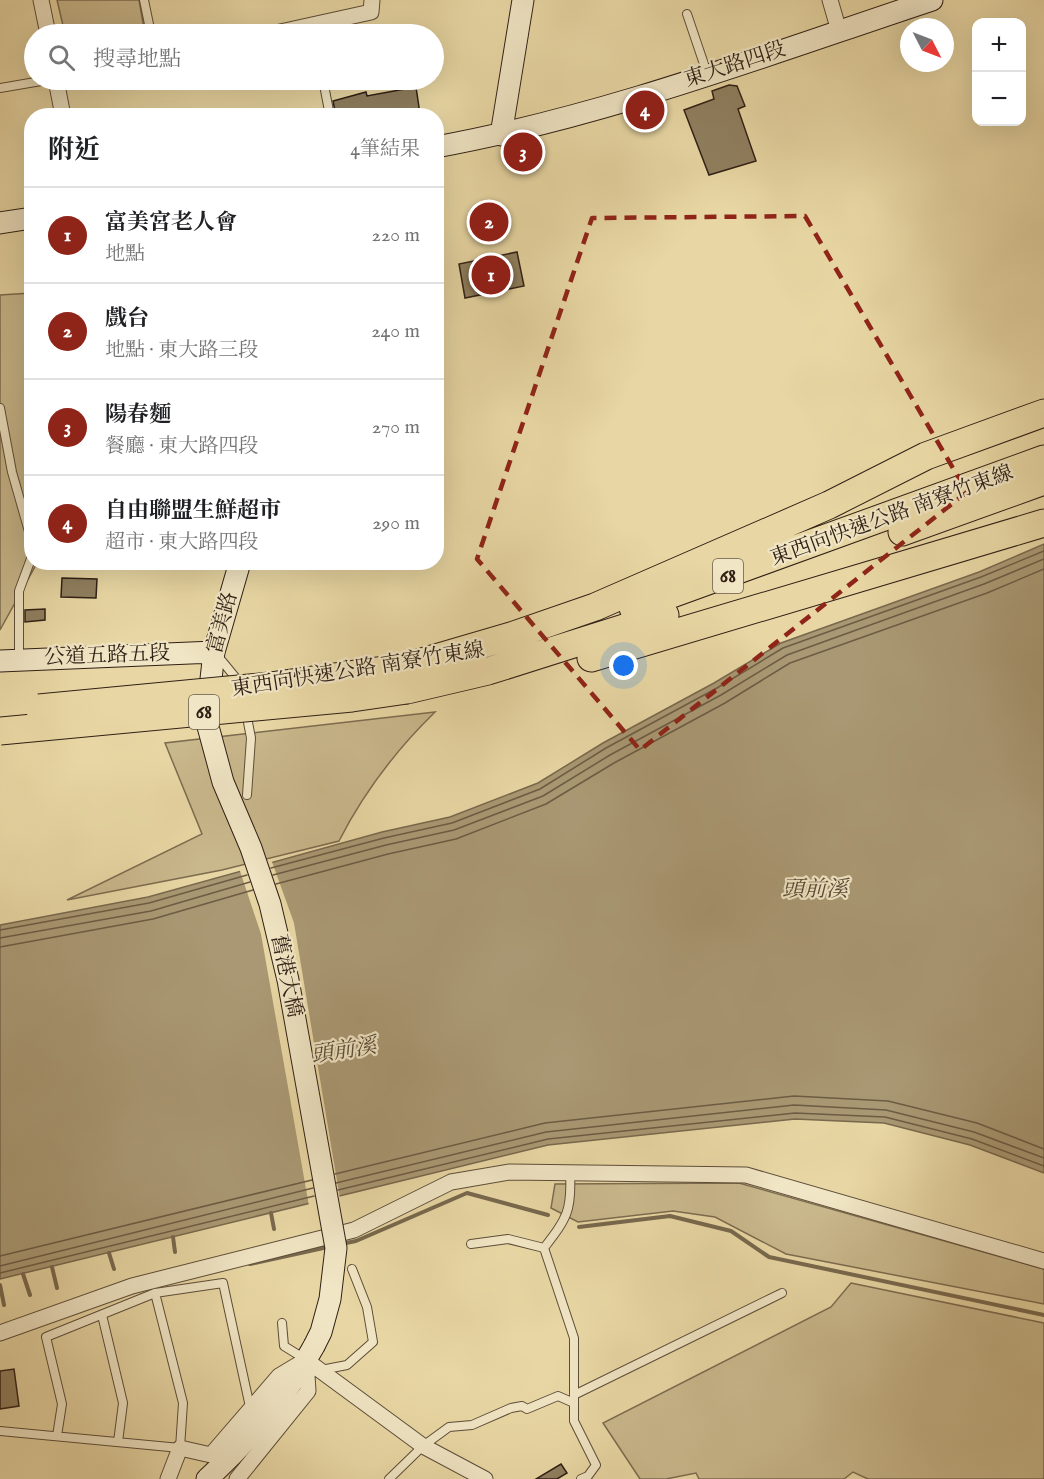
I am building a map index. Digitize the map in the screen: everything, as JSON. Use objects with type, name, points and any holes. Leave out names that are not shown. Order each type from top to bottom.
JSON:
[{"type":"highway","points":[[406,678],[511,636],[595,607],[829,505],[926,456],[1044,413]]},
{"type":"highway","name":"東西向快速公路 南寮竹東線","points":[[0,731],[352,698],[406,678],[561,633],[712,582],[1044,459]]},
{"type":"highway","name":"東西向快速公路 南寮竹東線","points":[[0,712],[270,686],[488,671],[599,637],[1044,481]]},
{"type":"highway","points":[[406,678],[452,691],[569,664],[781,603],[1044,523]]},
{"type":"main road","points":[[501,135],[523,0]]},
{"type":"main road","name":"東大路四段","points":[[444,146],[501,135],[638,97],[932,0]]},
{"type":"main road","points":[[0,223],[24,219]]},
{"type":"main road","name":"富美路","points":[[206,719],[214,652],[238,570]]},
{"type":"main road","name":"公道五路五段","points":[[9,660],[214,652]]},
{"type":"main road","name":"舊港大橋","points":[[206,719],[223,782],[251,848],[273,915],[288,980],[336,1248],[330,1299],[313,1359],[293,1380],[230,1471],[207,1479]]},
{"type":"street","points":[[41,0],[46,24]]},
{"type":"street","points":[[332,24],[371,12],[372,0]]},
{"type":"street","points":[[830,0],[839,31]]},
{"type":"street","points":[[58,90],[61,108]]},
{"type":"street","points":[[0,1333],[132,1286],[354,1230],[451,1182],[510,1172],[746,1175],[1044,1261]]},
{"type":"street","points":[[168,1479],[180,1448],[211,1455],[279,1376],[313,1359],[423,1446],[478,1478]]},
{"type":"lane","points":[[144,0],[149,24]]},
{"type":"lane","points":[[687,14],[707,74]]},
{"type":"lane","points":[[0,88],[24,84]]},
{"type":"lane","points":[[325,90],[328,108]]},
{"type":"lane","points":[[0,408],[12,472],[24,514]]},
{"type":"lane","points":[[9,660],[19,591],[27,570]]},
{"type":"lane","points":[[214,652],[240,680],[251,738],[247,795]]},
{"type":"lane","points":[[544,1248],[567,1218],[571,1193],[570,1173]]},
{"type":"lane","points":[[471,1244],[508,1239],[544,1248]]},
{"type":"lane","points":[[544,1248],[574,1338],[574,1421],[596,1465],[588,1476],[581,1479]]},
{"type":"lane","points":[[282,1323],[284,1346],[313,1359],[347,1365],[373,1342],[367,1307],[352,1269]]},
{"type":"lane","points":[[57,1436],[62,1404],[46,1337],[155,1293],[224,1283],[250,1407]]},
{"type":"lane","points":[[0,1431],[180,1448],[183,1403],[155,1293]]},
{"type":"lane","points":[[388,1479],[423,1446],[449,1427],[472,1425],[511,1407],[522,1406],[527,1409],[558,1396],[574,1399],[783,1293]]},
{"type":"lane","points":[[102,1315],[123,1403],[118,1442]]},
{"type":"highlighted area","points":[[805,216],[967,492],[640,750],[477,559],[592,218]]},
{"type":"shaded area","points":[[57,0],[139,0],[143,24],[63,24]]},
{"type":"shaded area","points":[[24,293],[24,570],[33,570],[0,630],[0,295]]},
{"type":"shaded area","points":[[435,712],[382,772],[339,841],[222,870],[67,900],[202,834],[165,743]]},
{"type":"shaded area","points":[[739,1183],[1044,1269],[1044,1304],[786,1254],[715,1217],[673,1211],[578,1222],[551,1208],[555,1184]]},
{"type":"shaded area","points":[[851,1283],[1044,1323],[1044,1479],[868,1479],[853,1472],[844,1479],[699,1479],[696,1473],[666,1479],[640,1479],[603,1423],[831,1307]]},
{"type":"water","name":"頭前溪","points":[[1044,544],[1044,1173],[970,1145],[884,1123],[795,1119],[548,1145],[0,1279],[0,925],[148,897],[382,832],[450,817],[538,783],[603,743],[714,683],[781,643],[979,572]]},
{"type":"pier","points":[[271,859],[294,923],[340,1199],[309,1206],[261,934],[239,868]]},
{"type":"building","points":[[729,85],[737,86],[745,106],[738,109],[756,161],[709,175],[684,110],[714,99],[712,91]]},
{"type":"building","points":[[400,90],[416,90],[419,108],[334,108],[333,101],[366,92],[367,96]]},
{"type":"building","points":[[498,206],[503,233],[480,238],[475,211]]},
{"type":"building","points":[[517,252],[524,286],[465,298],[459,264]]},
{"type":"building","points":[[62,578],[97,579],[96,598],[61,597]]},
{"type":"building","points":[[45,609],[45,620],[25,622],[25,610]]},
{"type":"building","points":[[14,1369],[19,1406],[0,1409],[0,1371]]},
{"type":"building","points":[[561,1464],[567,1473],[557,1479],[536,1479]]},
{"type":"waterway","points":[[341,1244],[356,1241],[467,1193],[548,1215]]},
{"type":"waterway","points":[[271,1213],[274,1229]]},
{"type":"waterway","points":[[579,1227],[670,1216],[731,1231],[769,1257],[1044,1315]]},
{"type":"waterway","points":[[173,1237],[175,1252]]},
{"type":"waterway","points":[[250,1264],[328,1247]]},
{"type":"waterway","points":[[109,1253],[114,1269]]},
{"type":"waterway","points":[[52,1267],[57,1288]]},
{"type":"waterway","points":[[23,1274],[30,1295]]},
{"type":"waterway","points":[[0,1285],[4,1305]]},
{"type":"place","name":"自由聯盟生鮮超市","points":[[645,110]]},
{"type":"place","name":"陽春麵","points":[[523,152]]},
{"type":"place","name":"戲台","points":[[489,222]]},
{"type":"place","name":"富美宮老人會","points":[[491,275]]}]
